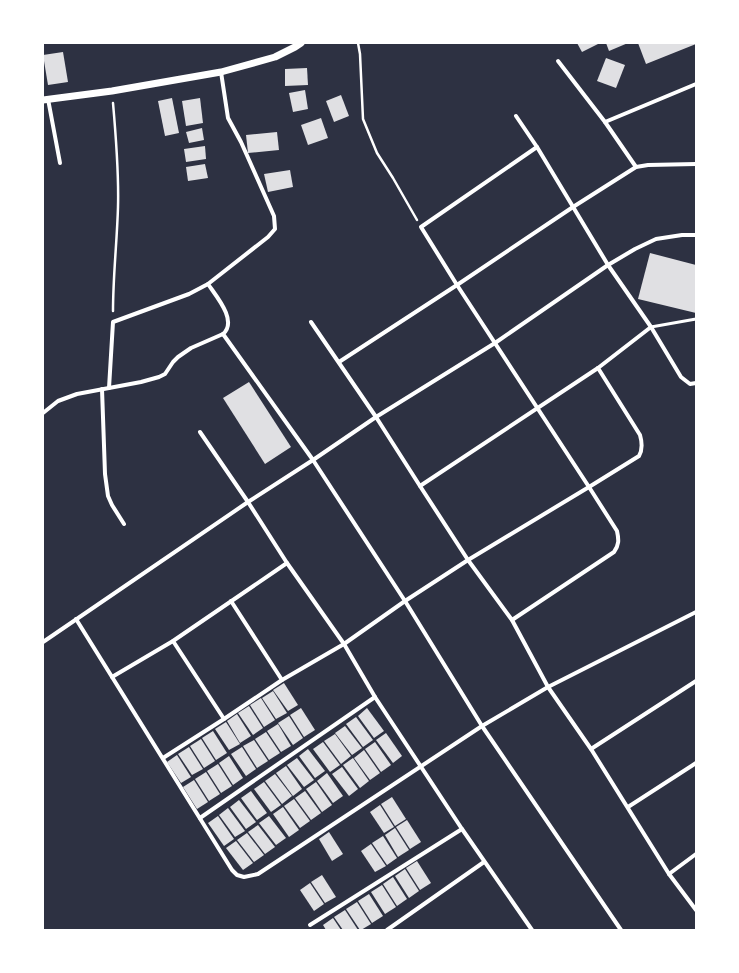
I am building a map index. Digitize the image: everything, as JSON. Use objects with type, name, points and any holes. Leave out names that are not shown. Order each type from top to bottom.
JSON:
[{"type":"street","points":[[60,163],[46,100],[112,91],[221,72],[275,57],[301,43]]},
{"type":"street","points":[[558,61],[605,122],[636,168]]},
{"type":"street","points":[[109,388],[113,322],[189,294],[208,284],[268,237],[275,229],[274,216],[241,142],[228,118],[221,72]]},
{"type":"street","points":[[605,122],[696,84]]},
{"type":"street","points":[[516,116],[537,146],[608,265],[651,327],[681,377],[690,384],[696,383]]},
{"type":"street","points":[[512,620],[614,552],[619,543],[617,531],[421,227],[537,146]]},
{"type":"street","points":[[339,362],[573,207],[636,168],[648,165],[696,164]]},
{"type":"street","points":[[43,642],[248,502],[376,417],[495,343],[608,265],[635,249],[656,239],[682,235],[696,235]]},
{"type":"street","points":[[43,413],[58,401],[77,394],[159,378],[165,374],[178,357],[191,348],[223,334],[227,330],[228,318],[220,302],[208,284]]},
{"type":"street","points":[[312,322],[376,417],[468,560],[512,620],[548,687],[591,749],[669,874],[696,910]]},
{"type":"street","points":[[420,486],[598,368],[651,327]]},
{"type":"street","points":[[223,334],[313,460],[405,601],[482,726],[621,930]]},
{"type":"street","points":[[163,758],[282,680],[344,644],[405,601],[468,560],[639,456],[642,446],[640,435],[598,368]]},
{"type":"street","points":[[102,389],[105,474],[108,496],[124,524]]},
{"type":"street","points":[[200,432],[344,644],[375,697],[422,766],[462,830],[532,930]]},
{"type":"street","points":[[112,677],[173,641],[288,563]]},
{"type":"street","points":[[231,601],[282,680]]},
{"type":"street","points":[[76,619],[232,870],[237,875],[244,877],[258,874],[482,726],[548,687],[696,612]]},
{"type":"street","points":[[173,641],[224,719]]},
{"type":"street","points":[[591,749],[696,681]]},
{"type":"street","points":[[200,818],[375,697]]},
{"type":"street","points":[[628,807],[696,763]]},
{"type":"street","points":[[310,925],[462,830]]},
{"type":"street","points":[[669,874],[696,854]]},
{"type":"street","points":[[387,930],[484,862]]},
{"type":"lane","points":[[651,327],[696,319]]},
{"type":"path","points":[[358,43],[360,54],[363,119],[377,153],[421,227]]},
{"type":"path","points":[[112,91],[118,153],[118,206],[113,284],[113,322]]},
{"type":"building","points":[[577,43],[600,43],[582,52]]},
{"type":"building","points":[[606,43],[628,43],[609,51]]},
{"type":"building","points":[[638,43],[696,43],[696,44],[646,64]]},
{"type":"building","points":[[63,52],[68,82],[48,85],[43,55]]},
{"type":"building","points":[[606,58],[625,65],[616,88],[597,81]]},
{"type":"building","points":[[307,68],[308,85],[285,86],[285,69]]},
{"type":"building","points":[[305,90],[308,109],[293,112],[289,93]]},
{"type":"building","points":[[341,95],[349,116],[334,122],[326,101]]},
{"type":"building","points":[[172,98],[179,133],[165,136],[158,101]]},
{"type":"building","points":[[200,98],[203,123],[186,126],[182,101]]},
{"type":"building","points":[[321,118],[328,138],[308,145],[301,125]]},
{"type":"building","points":[[202,128],[204,140],[189,143],[186,132]]},
{"type":"building","points":[[277,132],[279,150],[248,153],[246,135]]},
{"type":"building","points":[[205,146],[206,159],[186,162],[184,149]]},
{"type":"building","points":[[205,164],[208,178],[188,181],[186,167]]},
{"type":"building","points":[[290,170],[293,187],[268,192],[264,174]]},
{"type":"building","points":[[650,253],[696,265],[696,313],[638,299]]},
{"type":"building","points":[[249,382],[291,447],[265,464],[223,398]]},
{"type":"building","points":[[284,683],[298,705],[288,711],[273,690]]},
{"type":"building","points":[[273,691],[287,713],[276,719],[262,698]]},
{"type":"building","points":[[261,698],[275,720],[264,727],[250,705]]},
{"type":"building","points":[[249,706],[263,728],[253,735],[238,713]]},
{"type":"building","points":[[301,708],[315,730],[304,737],[290,715]]},
{"type":"building","points":[[367,708],[384,731],[374,738],[358,716]]},
{"type":"building","points":[[237,714],[251,736],[240,743],[227,721]]},
{"type":"building","points":[[289,716],[303,738],[293,745],[278,723]]},
{"type":"building","points":[[356,717],[373,740],[363,747],[346,724]]},
{"type":"building","points":[[226,722],[240,744],[229,750],[215,729]]},
{"type":"building","points":[[278,724],[291,746],[281,752],[267,731]]},
{"type":"building","points":[[345,726],[362,748],[352,755],[335,733]]},
{"type":"building","points":[[213,731],[227,753],[216,760],[202,738]]},
{"type":"building","points":[[266,732],[280,753],[269,760],[255,739]]},
{"type":"building","points":[[386,733],[402,756],[393,763],[376,740]]},
{"type":"building","points":[[335,734],[351,756],[341,764],[324,741]]},
{"type":"building","points":[[201,739],[215,761],[204,768],[190,746]]},
{"type":"building","points":[[254,740],[268,761],[257,768],[243,746]]},
{"type":"building","points":[[323,742],[340,765],[330,772],[313,749]]},
{"type":"building","points":[[375,742],[391,765],[381,772],[365,749]]},
{"type":"building","points":[[189,747],[203,769],[192,775],[178,754]]},
{"type":"building","points":[[242,747],[256,769],[246,776],[231,754]]},
{"type":"building","points":[[308,749],[325,771],[315,778],[299,756]]},
{"type":"building","points":[[364,750],[380,773],[370,780],[354,758]]},
{"type":"building","points":[[177,755],[191,777],[181,783],[167,762]]},
{"type":"building","points":[[229,756],[243,778],[233,785],[219,763]]},
{"type":"building","points":[[297,758],[314,780],[304,787],[287,765]]},
{"type":"building","points":[[353,758],[369,781],[360,788],[343,765]]},
{"type":"building","points":[[218,764],[232,786],[221,793],[207,771]]},
{"type":"building","points":[[286,766],[302,789],[293,796],[276,773]]},
{"type":"building","points":[[342,767],[358,789],[349,796],[332,774]]},
{"type":"building","points":[[206,772],[220,794],[209,801],[195,779]]},
{"type":"building","points":[[327,773],[343,796],[333,803],[317,781]]},
{"type":"building","points":[[275,774],[292,796],[282,804],[265,781]]},
{"type":"building","points":[[194,780],[208,802],[197,809],[183,787]]},
{"type":"building","points":[[264,782],[281,805],[271,812],[254,789]]},
{"type":"building","points":[[316,782],[332,805],[322,812],[306,789]]},
{"type":"building","points":[[251,791],[267,813],[257,820],[241,798]]},
{"type":"building","points":[[305,791],[321,813],[311,820],[295,798]]},
{"type":"building","points":[[392,797],[406,819],[395,826],[381,804]]},
{"type":"building","points":[[294,799],[310,821],[300,828],[284,806]]},
{"type":"building","points":[[239,800],[256,822],[246,829],[230,807]]},
{"type":"building","points":[[380,805],[394,827],[384,833],[370,812]]},
{"type":"building","points":[[283,807],[299,830],[289,837],[273,814]]},
{"type":"building","points":[[228,808],[245,831],[235,837],[219,815]]},
{"type":"building","points":[[218,816],[234,839],[224,846],[208,823]]},
{"type":"building","points":[[269,816],[286,838],[276,845],[259,823]]},
{"type":"building","points":[[407,820],[421,842],[410,849],[396,827]]},
{"type":"building","points":[[258,825],[275,847],[265,854],[248,832]]},
{"type":"building","points":[[395,828],[409,850],[398,857],[385,835]]},
{"type":"building","points":[[329,832],[343,854],[332,861],[319,839]]},
{"type":"building","points":[[247,833],[264,855],[254,862],[237,840]]},
{"type":"building","points":[[383,836],[397,858],[387,865],[372,843]]},
{"type":"building","points":[[236,841],[253,863],[243,870],[226,848]]},
{"type":"building","points":[[371,844],[386,866],[375,872],[361,851]]},
{"type":"building","points":[[417,861],[431,883],[420,890],[406,868]]},
{"type":"building","points":[[405,869],[419,891],[409,898],[395,876]]},
{"type":"building","points":[[322,875],[336,897],[325,903],[311,882]]},
{"type":"building","points":[[393,877],[407,899],[397,906],[383,884]]},
{"type":"building","points":[[310,883],[324,904],[314,911],[300,890]]},
{"type":"building","points":[[382,885],[396,907],[385,914],[371,892]]},
{"type":"building","points":[[369,894],[383,916],[372,923],[358,901]]},
{"type":"building","points":[[357,902],[371,924],[361,930],[346,909]]},
{"type":"building","points":[[345,910],[358,930],[343,930],[334,917]]},
{"type":"building","points":[[333,918],[341,930],[326,930],[323,925]]}]
